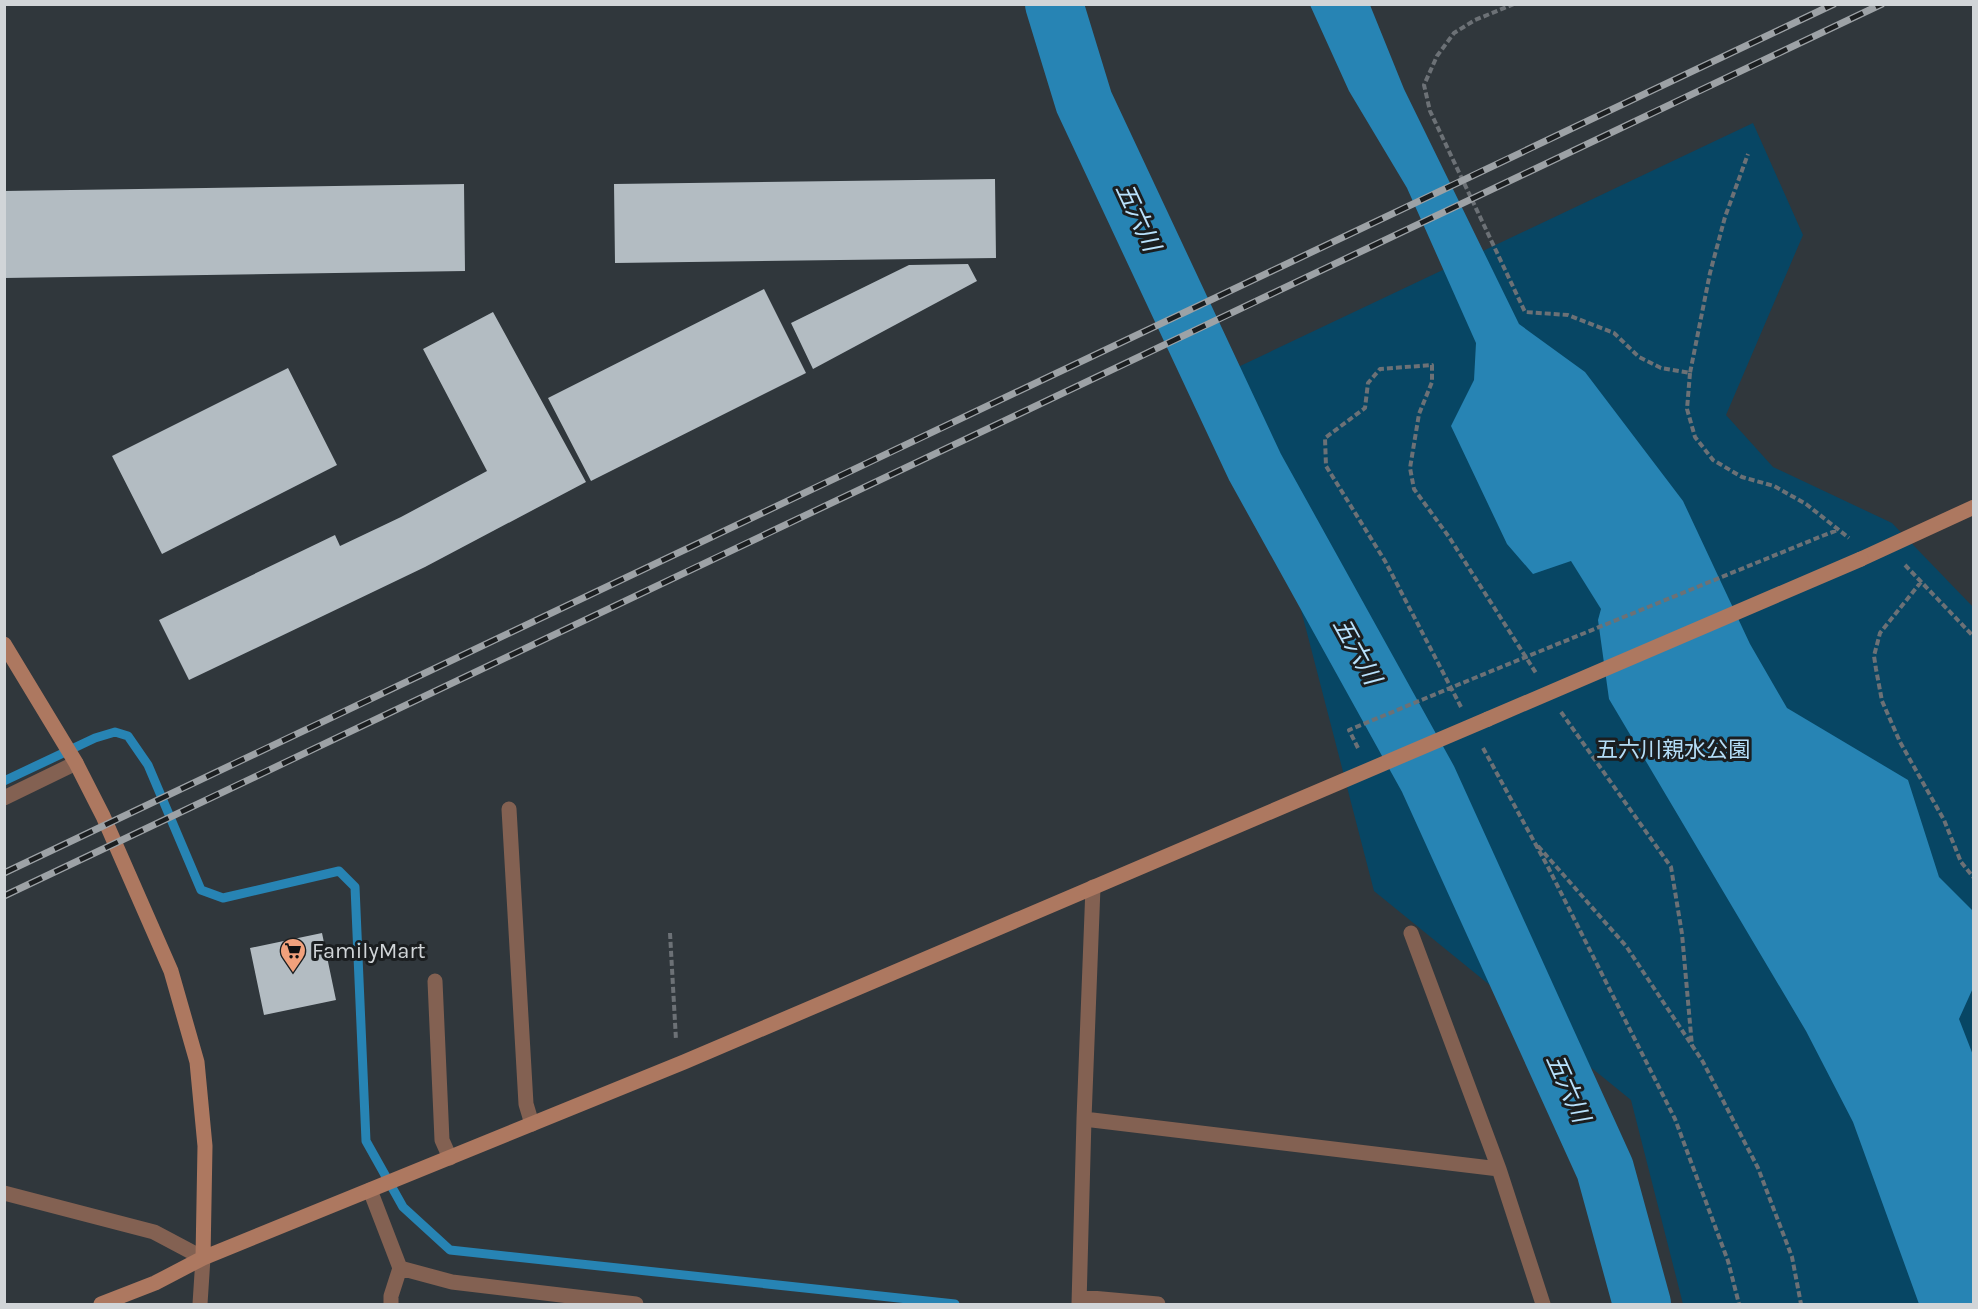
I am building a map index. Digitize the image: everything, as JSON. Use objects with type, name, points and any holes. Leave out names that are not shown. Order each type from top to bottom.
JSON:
[{"type":"street","points":[[101,1305],[203,1258],[684,1062],[1387,763],[1866,557],[1974,507]]},
{"type":"street","points":[[4,644],[76,764],[103,816],[171,971],[197,1062],[205,1146],[200,1305]]},
{"type":"street","points":[[4,798],[76,764]]},
{"type":"street","points":[[509,809],[526,1104],[532,1124]]},
{"type":"street","points":[[1093,887],[1079,1301],[1158,1305]]},
{"type":"street","points":[[1411,933],[1499,1169],[1543,1305]]},
{"type":"street","points":[[435,981],[442,1140],[450,1158]]},
{"type":"street","points":[[1084,1119],[1499,1169]]},
{"type":"street","points":[[370,1190],[400,1268],[391,1296],[391,1305]]},
{"type":"street","points":[[4,1193],[154,1232],[203,1258]]},
{"type":"street","points":[[400,1268],[452,1282],[636,1305]]},
{"type":"path","points":[[1514,4],[1475,20],[1454,33],[1437,56],[1424,85],[1430,111],[1525,312],[1568,315],[1614,333],[1639,357],[1660,368],[1690,373]]},
{"type":"path","points":[[1748,154],[1725,217],[1710,273],[1690,373],[1687,409],[1695,437],[1713,460],[1742,477],[1774,486],[1806,504],[1866,557]]},
{"type":"path","points":[[1419,364],[1380,369],[1368,383],[1365,408],[1325,438],[1326,466],[1385,561],[1676,1119],[1728,1261],[1738,1305]]},
{"type":"path","points":[[1372,721],[1450,686],[1838,530]]},
{"type":"path","points":[[1887,547],[1974,637]]},
{"type":"path","points":[[1921,582],[1880,633],[1874,656],[1876,669],[1882,701],[1900,742],[1944,820],[1961,862],[1974,878]]},
{"type":"path","points":[[1533,841],[1626,946],[1703,1062],[1758,1168],[1792,1257],[1801,1305]]},
{"type":"path","points":[[670,933],[676,1041],[684,1062]]},
{"type":"green space","name":"五六川親水公園","points":[[1753,123],[1803,235],[1726,415],[1773,467],[1892,523],[1973,607],[1973,1304],[1683,1304],[1631,1100],[1374,891],[1238,367]]},
{"type":"shaded area","points":[[1310,5],[1370,5],[1404,89],[1519,324],[1585,372],[1683,501],[1750,644],[1787,708],[1908,780],[1939,877],[1973,911],[1973,988],[1959,1019],[1973,1055],[1973,1304],[1919,1304],[1853,1122],[1806,1031],[1609,699],[1598,620],[1601,609],[1571,561],[1533,574],[1507,544],[1451,426],[1474,380],[1476,343],[1407,188],[1349,91]]},
{"type":"building","points":[[995,179],[996,258],[615,263],[614,184]]},
{"type":"building","points":[[464,184],[465,271],[4,278],[4,191]]},
{"type":"building","points":[[968,264],[977,281],[813,369],[791,323],[909,265]]},
{"type":"building","points":[[764,289],[806,373],[591,481],[548,398]]},
{"type":"building","points":[[493,312],[586,482],[425,567],[189,680],[159,620],[335,535],[340,546],[401,517],[487,471],[423,349]]},
{"type":"building","points":[[288,368],[337,465],[162,554],[112,456]]},
{"type":"building","name":"FamilyMart","points":[[322,933],[336,1000],[264,1015],[250,948]]},
{"type":"waterway","name":"五六川","points":[[1054,4],[1084,102],[1255,467],[1428,779],[1605,1169],[1642,1304]]},
{"type":"waterway","points":[[4,781],[95,738],[115,732],[128,736],[148,765],[201,890],[223,898],[339,871],[355,887],[366,1141],[403,1207],[450,1250],[955,1304]]},
{"type":"railway","points":[[4,873],[1834,4]]},
{"type":"railway","points":[[4,896],[1882,4]]},
{"type":"place","name":"FamilyMart","points":[[293,974]]}]
